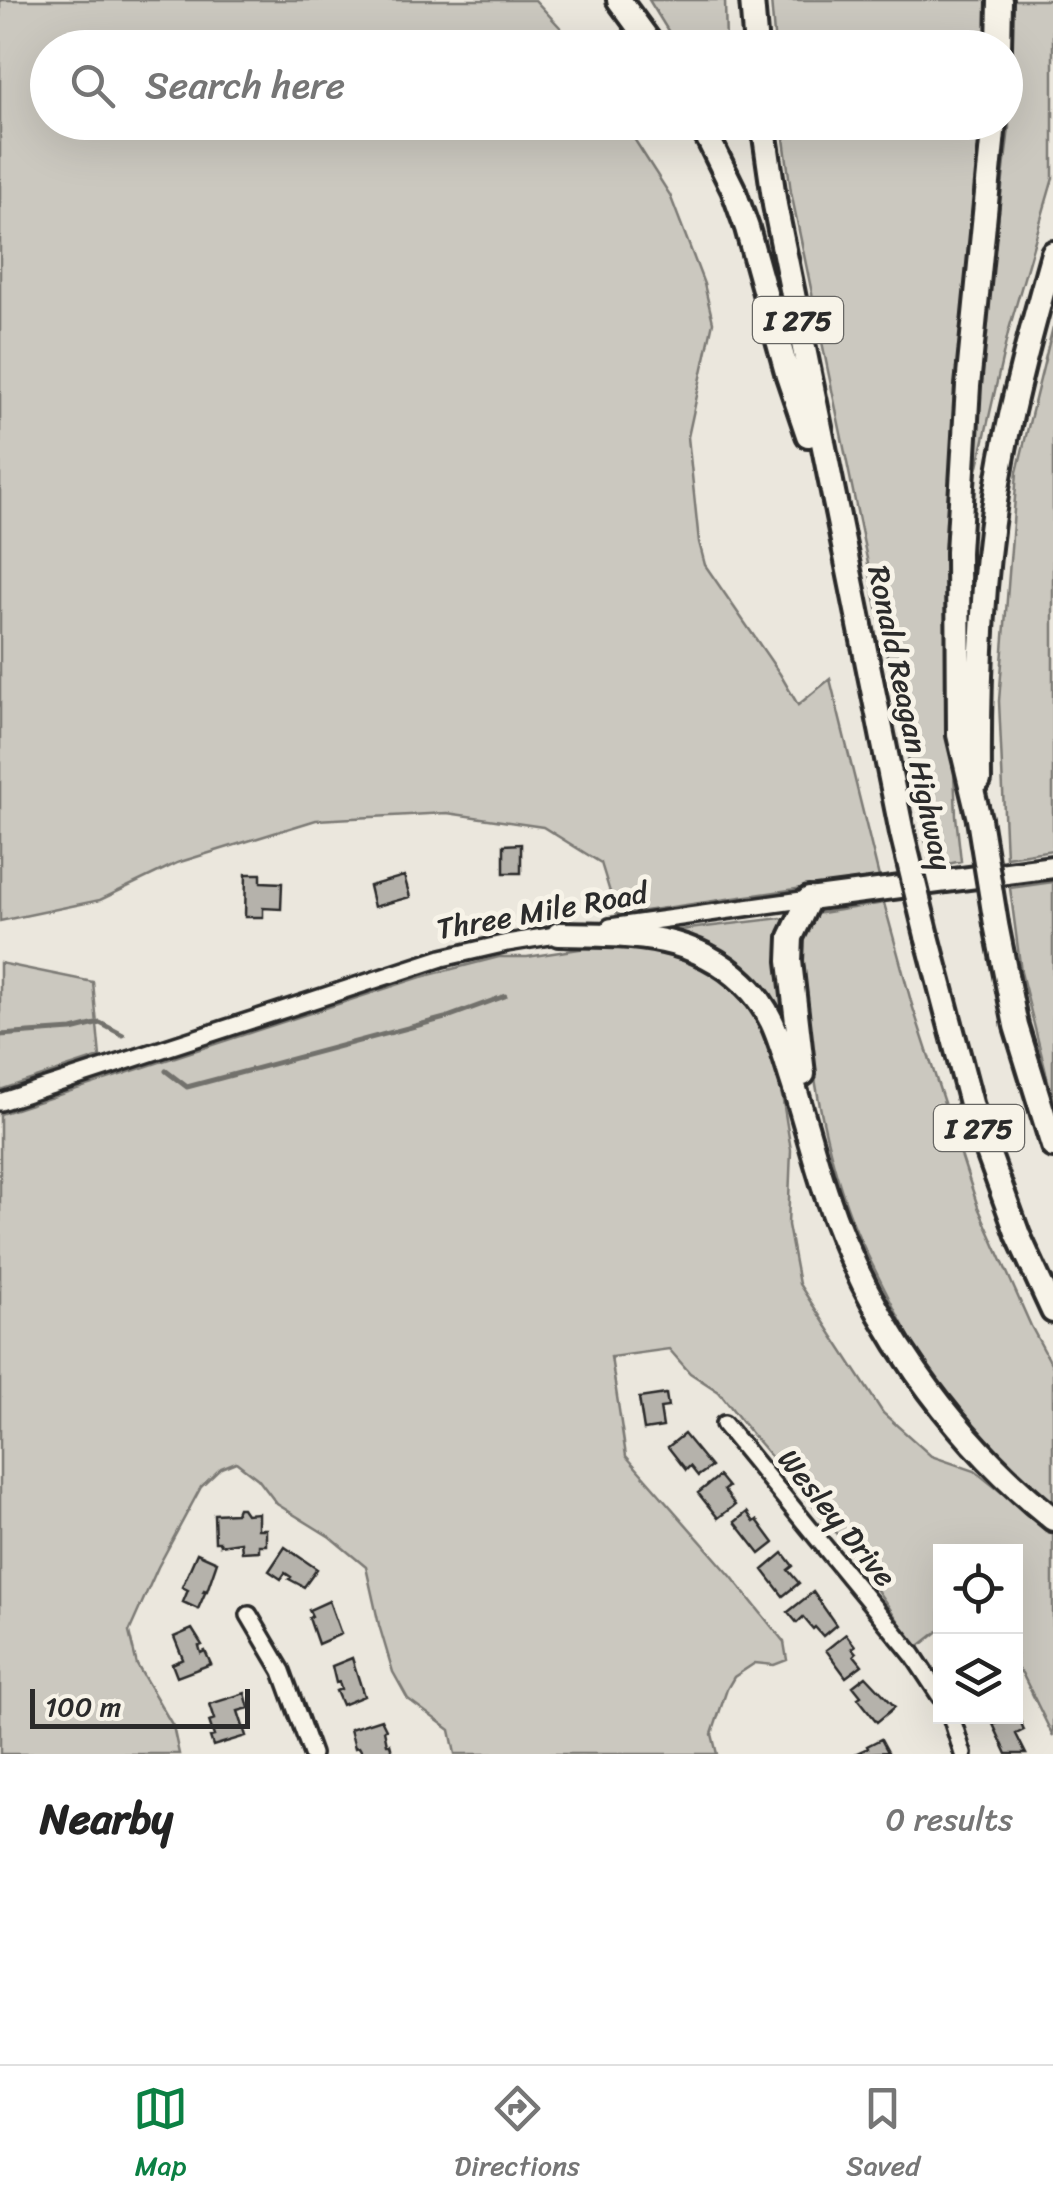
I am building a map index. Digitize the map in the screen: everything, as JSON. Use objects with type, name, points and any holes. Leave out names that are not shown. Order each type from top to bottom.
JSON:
[{"type":"highway","points":[[619,0],[641,30]]},
{"type":"highway","points":[[752,0],[754,30]]},
{"type":"highway","points":[[999,30],[1000,0]]},
{"type":"highway","points":[[709,140],[742,215],[788,376],[837,517]]},
{"type":"highway","name":"Ronald Reagan Highway","points":[[766,140],[837,517],[927,936],[973,1111],[1018,1235],[1053,1311]]},
{"type":"highway","points":[[979,819],[959,735],[958,552],[968,386],[992,140]]},
{"type":"highway","name":"Ronald Reagan Highway","points":[[979,819],[978,683],[992,521],[1010,424],[1053,253]]},
{"type":"highway","points":[[1044,285],[1053,263]]},
{"type":"highway","name":"I 275","points":[[979,819],[1016,1026],[1053,1146]]},
{"type":"highway","points":[[807,1128],[790,961],[791,938],[809,899]]},
{"type":"highway","points":[[559,934],[669,940],[723,965],[762,1002],[778,1032],[826,1194],[852,1261],[892,1335],[942,1408],[990,1464],[1053,1519]]},
{"type":"main road","name":"Three Mile Road","points":[[809,899],[1053,867]]},
{"type":"street","name":"Three Mile Road","points":[[0,1102],[442,958],[507,942],[809,899]]},
{"type":"street","name":"Wesley Drive","points":[[724,1424],[913,1655],[933,1685]]},
{"type":"street","points":[[249,1615],[282,1671],[312,1754]]},
{"type":"street","points":[[954,1724],[963,1754]]},
{"type":"shaded area","points":[[0,0],[535,0],[562,30],[30,30],[30,140],[635,140],[670,195],[704,284],[713,322],[688,437],[705,565],[798,705],[830,679],[879,877],[617,915],[601,863],[543,827],[447,813],[316,820],[177,863],[100,900],[0,921]]},
{"type":"shaded area","points":[[649,0],[725,0],[726,30],[668,30]]},
{"type":"shaded area","points":[[771,0],[988,0],[988,30],[774,30]]},
{"type":"shaded area","points":[[1009,0],[1053,0],[1053,178],[1008,333],[971,497],[980,373],[1008,140],[1023,140],[1023,30],[1009,30]]},
{"type":"shaded area","points":[[784,140],[983,140],[945,572],[961,861],[931,868],[791,192]]},
{"type":"shaded area","points":[[1053,327],[1053,850],[1006,857],[999,701],[1017,472]]},
{"type":"shaded area","points":[[1053,882],[1053,1101],[1021,972],[1010,888]]},
{"type":"shaded area","points":[[884,903],[912,1005],[978,1207],[1053,1367],[1053,1508],[975,1432],[933,1378],[867,1254],[837,1176],[823,1121],[799,971],[801,933],[815,914]]},
{"type":"shaded area","points":[[781,918],[785,925],[789,1039],[676,934],[680,930]]},
{"type":"shaded area","points":[[586,948],[641,949],[688,957],[745,999],[772,1046],[783,1101],[791,1150],[788,1225],[799,1284],[883,1413],[931,1456],[975,1471],[1053,1534],[1053,1736],[1023,1675],[1023,1544],[933,1544],[933,1635],[917,1648],[846,1545],[719,1392],[690,1373],[669,1349],[611,1357],[626,1456],[784,1642],[787,1660],[774,1665],[755,1663],[734,1677],[712,1734],[717,1754],[455,1754],[450,1730],[408,1699],[393,1672],[366,1567],[330,1537],[277,1504],[258,1479],[236,1462],[221,1468],[201,1487],[129,1632],[137,1665],[173,1726],[179,1754],[0,1754],[0,1114],[421,977],[499,957]]},
{"type":"shaded area","points":[[0,963],[93,982],[100,1057],[0,1090]]},
{"type":"building","points":[[521,844],[521,873],[504,873],[504,845]]},
{"type":"building","points":[[246,874],[261,874],[261,882],[282,883],[281,909],[263,908],[263,917],[245,917]]},
{"type":"building","points":[[404,876],[410,897],[374,907],[369,886]]},
{"type":"building","points":[[666,1394],[668,1407],[660,1408],[663,1427],[644,1430],[639,1398]]},
{"type":"building","points":[[684,1434],[711,1467],[698,1476],[690,1466],[686,1470],[668,1447]]},
{"type":"building","points":[[719,1476],[735,1505],[718,1518],[698,1493]]},
{"type":"building","points":[[238,1508],[246,1514],[258,1513],[258,1529],[266,1529],[266,1545],[259,1545],[259,1551],[242,1552],[241,1542],[215,1542],[214,1514],[236,1513]]},
{"type":"building","points":[[747,1512],[774,1543],[760,1554],[735,1522]]},
{"type":"building","points":[[285,1547],[317,1569],[304,1587],[285,1573],[281,1579],[269,1571]]},
{"type":"building","points":[[197,1553],[217,1562],[198,1609],[183,1602],[188,1590],[182,1587]]},
{"type":"building","points":[[783,1553],[793,1566],[788,1570],[799,1583],[783,1596],[763,1570]]},
{"type":"building","points":[[813,1592],[836,1625],[823,1636],[803,1617],[797,1623],[788,1612]]},
{"type":"building","points":[[329,1601],[341,1634],[318,1644],[309,1610]]},
{"type":"building","points":[[192,1629],[202,1645],[201,1653],[205,1651],[211,1664],[177,1677],[172,1664],[183,1659],[174,1637]]},
{"type":"building","points":[[846,1634],[862,1665],[846,1677],[826,1650]]},
{"type":"building","points":[[352,1658],[364,1696],[342,1705],[336,1691],[341,1689],[332,1666]]},
{"type":"building","points":[[866,1676],[895,1707],[877,1722],[853,1686]]},
{"type":"building","points":[[245,1693],[249,1708],[238,1711],[246,1736],[213,1746],[209,1721],[215,1719],[210,1704]]},
{"type":"building","points":[[381,1719],[392,1752],[363,1754],[359,1747],[355,1748],[350,1729]]},
{"type":"building","points":[[993,1724],[1022,1724],[1024,1730],[1016,1734],[1026,1754],[1007,1754]]},
{"type":"building","points":[[881,1739],[888,1752],[855,1754],[868,1748]]},
{"type":"waterway","points":[[166,1071],[187,1087],[445,1018],[505,996]]},
{"type":"waterway","points":[[0,1035],[72,1030],[100,1023],[123,1035]]}]
